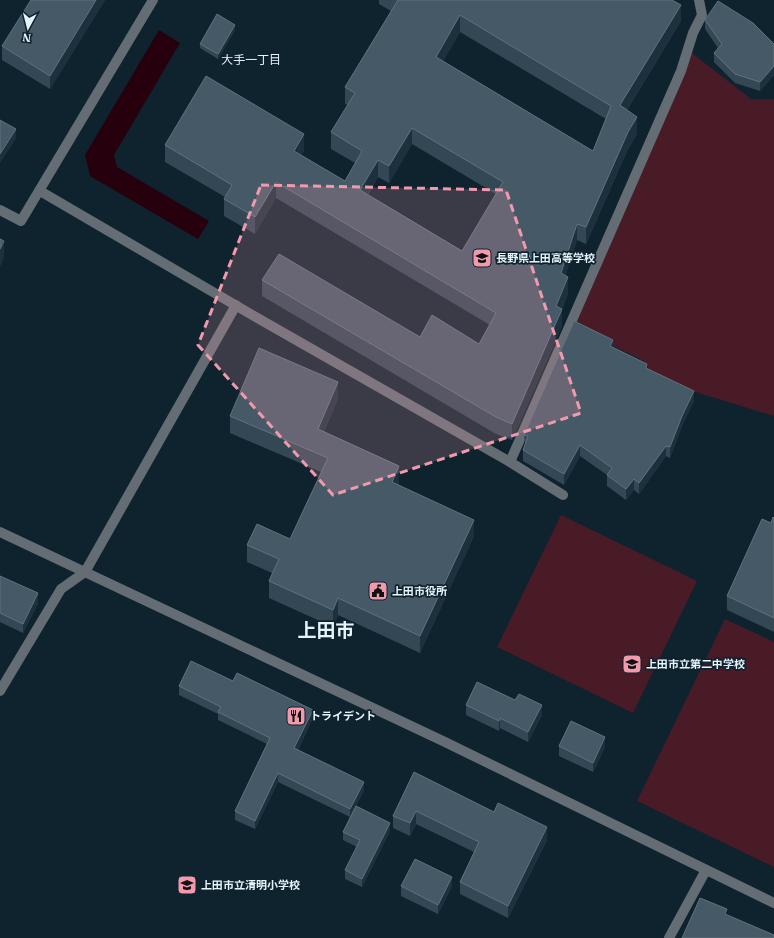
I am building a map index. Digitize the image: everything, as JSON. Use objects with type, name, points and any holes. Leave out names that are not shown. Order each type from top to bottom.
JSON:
[{"type":"street","points":[[0,210],[21,221],[153,0]]},
{"type":"street","points":[[510,462],[681,71],[693,33],[702,15],[699,0]]},
{"type":"street","points":[[40,191],[510,462],[563,495]]},
{"type":"street","points":[[0,691],[61,589],[85,572],[236,305]]},
{"type":"street","points":[[0,532],[452,746],[774,903]]},
{"type":"street","points":[[669,938],[706,870]]},
{"type":"highlighted area","points":[[261,185],[506,190],[581,413],[333,495],[198,345]]},
{"type":"shaded area","points":[[159,30],[180,43],[114,155],[117,167],[209,221],[198,239],[90,176],[85,155]]},
{"type":"shaded area","points":[[688,50],[751,99],[774,99],[774,416],[656,380],[644,361],[570,325]]},
{"type":"shaded area","points":[[561,515],[697,581],[633,713],[497,647]]},
{"type":"shaded area","points":[[725,619],[774,642],[774,867],[637,801]]},
{"type":"building","points":[[31,0],[96,0],[50,76],[2,46]]},
{"type":"building","points":[[398,0],[672,0],[681,5],[620,105],[637,117],[628,132],[586,227],[577,224],[561,273],[568,277],[556,306],[562,309],[512,424],[496,417],[262,280],[279,254],[420,337],[432,315],[479,344],[496,313],[276,182],[255,217],[224,199],[232,185],[165,145],[206,76],[304,134],[294,151],[345,181],[362,151],[331,132],[355,93],[345,87]],"holes":[[[460,15],[611,106],[593,151],[436,57]],[[412,128],[503,182],[462,251],[360,190],[378,160],[389,166]]]},
{"type":"building","points":[[718,1],[753,23],[774,44],[774,66],[760,82],[735,74],[714,53],[722,44],[705,20]]},
{"type":"building","points":[[217,14],[235,25],[218,54],[200,44]]},
{"type":"building","points":[[0,120],[16,129],[0,154]]},
{"type":"building","points":[[0,239],[4,241],[0,249]]},
{"type":"building","points":[[574,321],[613,340],[610,346],[647,364],[646,368],[694,391],[670,447],[666,446],[639,483],[634,479],[626,489],[607,475],[612,468],[580,445],[564,474],[523,450],[528,436],[524,435]]},
{"type":"building","points":[[259,348],[338,382],[318,429],[399,466],[392,482],[474,520],[420,636],[338,598],[333,610],[269,581],[279,559],[247,545],[257,524],[290,539],[328,458],[230,416]]},
{"type":"building","points":[[773,517],[774,618],[727,596],[762,519],[771,523]]},
{"type":"building","points":[[0,576],[38,593],[23,624],[0,613]]},
{"type":"building","points":[[191,661],[233,681],[237,673],[313,710],[294,748],[364,782],[350,809],[278,773],[255,821],[235,811],[270,738],[218,712],[221,707],[179,686]]},
{"type":"building","points":[[477,682],[515,700],[519,694],[542,705],[528,732],[500,718],[499,721],[466,705]]},
{"type":"building","points":[[571,721],[605,737],[593,763],[559,746]]},
{"type":"building","points":[[414,772],[494,812],[498,803],[547,827],[508,906],[460,882],[479,842],[416,811],[410,823],[393,816]]},
{"type":"building","points":[[356,806],[390,823],[362,879],[345,870],[360,840],[343,832]]},
{"type":"building","points":[[415,859],[452,877],[438,905],[401,886]]},
{"type":"building","points":[[700,898],[727,909],[725,914],[774,935],[774,938],[682,938]]},
{"type":"place","name":"長野県上田高等学校","points":[[482,258]]},
{"type":"place","name":"上田市役所","points":[[378,591]]},
{"type":"place","name":"上田市立第二中学校","points":[[632,664]]},
{"type":"place","name":"トライデント","points":[[296,716]]},
{"type":"place","name":"上田市立清明小学校","points":[[187,885]]},
{"type":"district","name":"大手一丁目","points":[[251,59]]},
{"type":"district","name":"上田市","points":[[326,630]]}]
